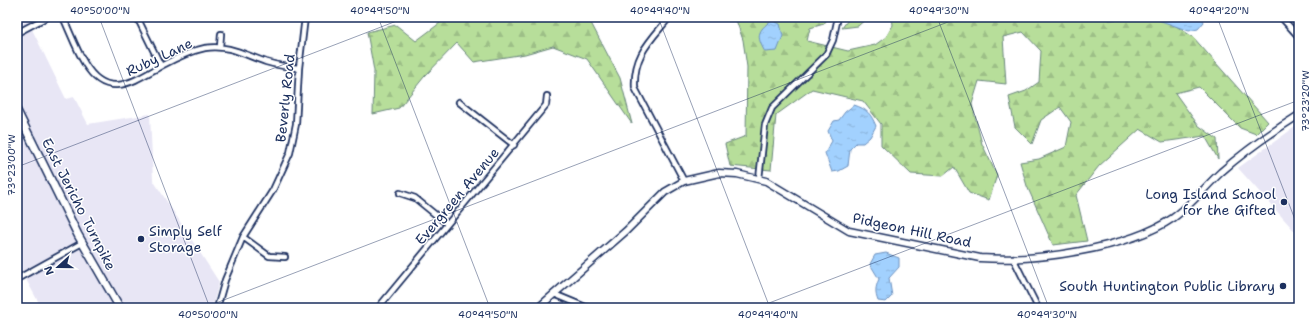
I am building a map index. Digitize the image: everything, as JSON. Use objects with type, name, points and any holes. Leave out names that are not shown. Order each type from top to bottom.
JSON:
[{"type":"main road","name":"East Jericho Turnpike","points":[[17,111],[82,243],[120,308]]},
{"type":"street","points":[[17,33],[47,17]]},
{"type":"street","name":"Ruby Lane","points":[[63,17],[85,64],[93,74],[101,80],[111,84],[123,85],[134,82],[161,66],[192,52],[220,47],[237,50],[265,62],[298,68]]},
{"type":"street","points":[[137,17],[161,66]]},
{"type":"street","name":"Beverly Road","points":[[217,308],[225,280],[243,237],[277,184],[290,153],[296,124],[298,68],[305,17]]},
{"type":"street","points":[[760,179],[765,125],[772,108],[826,55],[834,40],[838,17]]},
{"type":"street","points":[[1281,17],[1299,37]]},
{"type":"street","points":[[668,19],[641,54],[635,71],[634,88],[684,181]]},
{"type":"street","points":[[220,47],[221,34]]},
{"type":"street","name":"Evergreen Avenue","points":[[378,308],[546,105],[546,96]]},
{"type":"street","points":[[459,102],[514,145]]},
{"type":"street","name":"Pidgeon Hill Road","points":[[538,308],[626,231],[665,192],[684,181],[719,173],[737,174],[760,179],[849,231],[980,258],[1013,258],[1082,250],[1148,232],[1174,217],[1221,173],[1252,148],[1299,115]]},
{"type":"street","points":[[400,193],[416,198],[447,224]]},
{"type":"street","points":[[243,237],[268,256],[285,257]]},
{"type":"street","points":[[17,279],[82,243]]},
{"type":"street","points":[[1013,258],[1038,308]]},
{"type":"street","points":[[554,294],[588,308]]},
{"type":"shaded area","points":[[17,17],[26,17],[66,99],[74,97],[88,124],[150,114],[153,180],[219,282],[212,308],[44,308],[39,303],[17,263]]},
{"type":"shaded area","name":"Long Island School for the Gifted","points":[[1299,124],[1299,236],[1238,168]]},
{"type":"green space","points":[[433,17],[592,17],[591,23],[620,78],[632,124],[587,59],[553,46],[525,54],[474,62],[457,43],[424,77],[399,108],[373,114],[374,71],[367,32],[396,25],[416,41],[440,23]]},
{"type":"green space","points":[[735,17],[828,17],[824,24],[810,28],[807,41],[848,51],[875,45],[886,37],[893,25],[892,17],[1108,17],[1109,20],[1119,19],[1121,17],[1156,17],[1176,26],[1193,37],[1268,122],[1256,134],[1240,128],[1199,87],[1175,93],[1198,125],[1217,139],[1218,159],[1205,136],[1162,142],[1140,129],[1099,166],[1076,195],[1087,241],[1053,245],[1027,186],[1020,162],[1039,159],[1066,147],[1071,122],[1060,107],[1041,120],[1032,144],[1015,127],[1009,97],[1026,91],[1039,82],[1041,51],[1023,32],[1003,37],[1006,84],[979,81],[972,104],[982,144],[997,175],[989,200],[969,193],[954,167],[943,176],[911,174],[881,145],[881,124],[863,101],[812,89],[776,115],[771,170],[730,166],[725,144],[746,136],[747,67],[743,40]]},
{"type":"green space","points":[[850,17],[868,17],[858,26],[842,28]]},
{"type":"water","points":[[1150,17],[1202,17],[1204,22],[1198,29],[1189,31]]},
{"type":"water","points":[[772,20],[780,24],[783,36],[777,51],[765,52],[759,38],[763,27]]},
{"type":"water","points":[[854,105],[868,112],[876,126],[870,137],[863,143],[856,143],[850,149],[848,166],[839,171],[832,172],[825,153],[832,141],[828,131],[834,121],[839,120],[845,112]]},
{"type":"water","points":[[886,253],[899,258],[899,267],[889,278],[892,296],[886,302],[878,301],[876,290],[879,279],[870,264],[875,255]]},
{"type":"place","name":"Long Island School for the Gifted","points":[[1284,202]]},
{"type":"place","name":"Simply Self Storage","points":[[141,239]]},
{"type":"place","name":"South Huntington Public Library","points":[[1283,286]]}]
